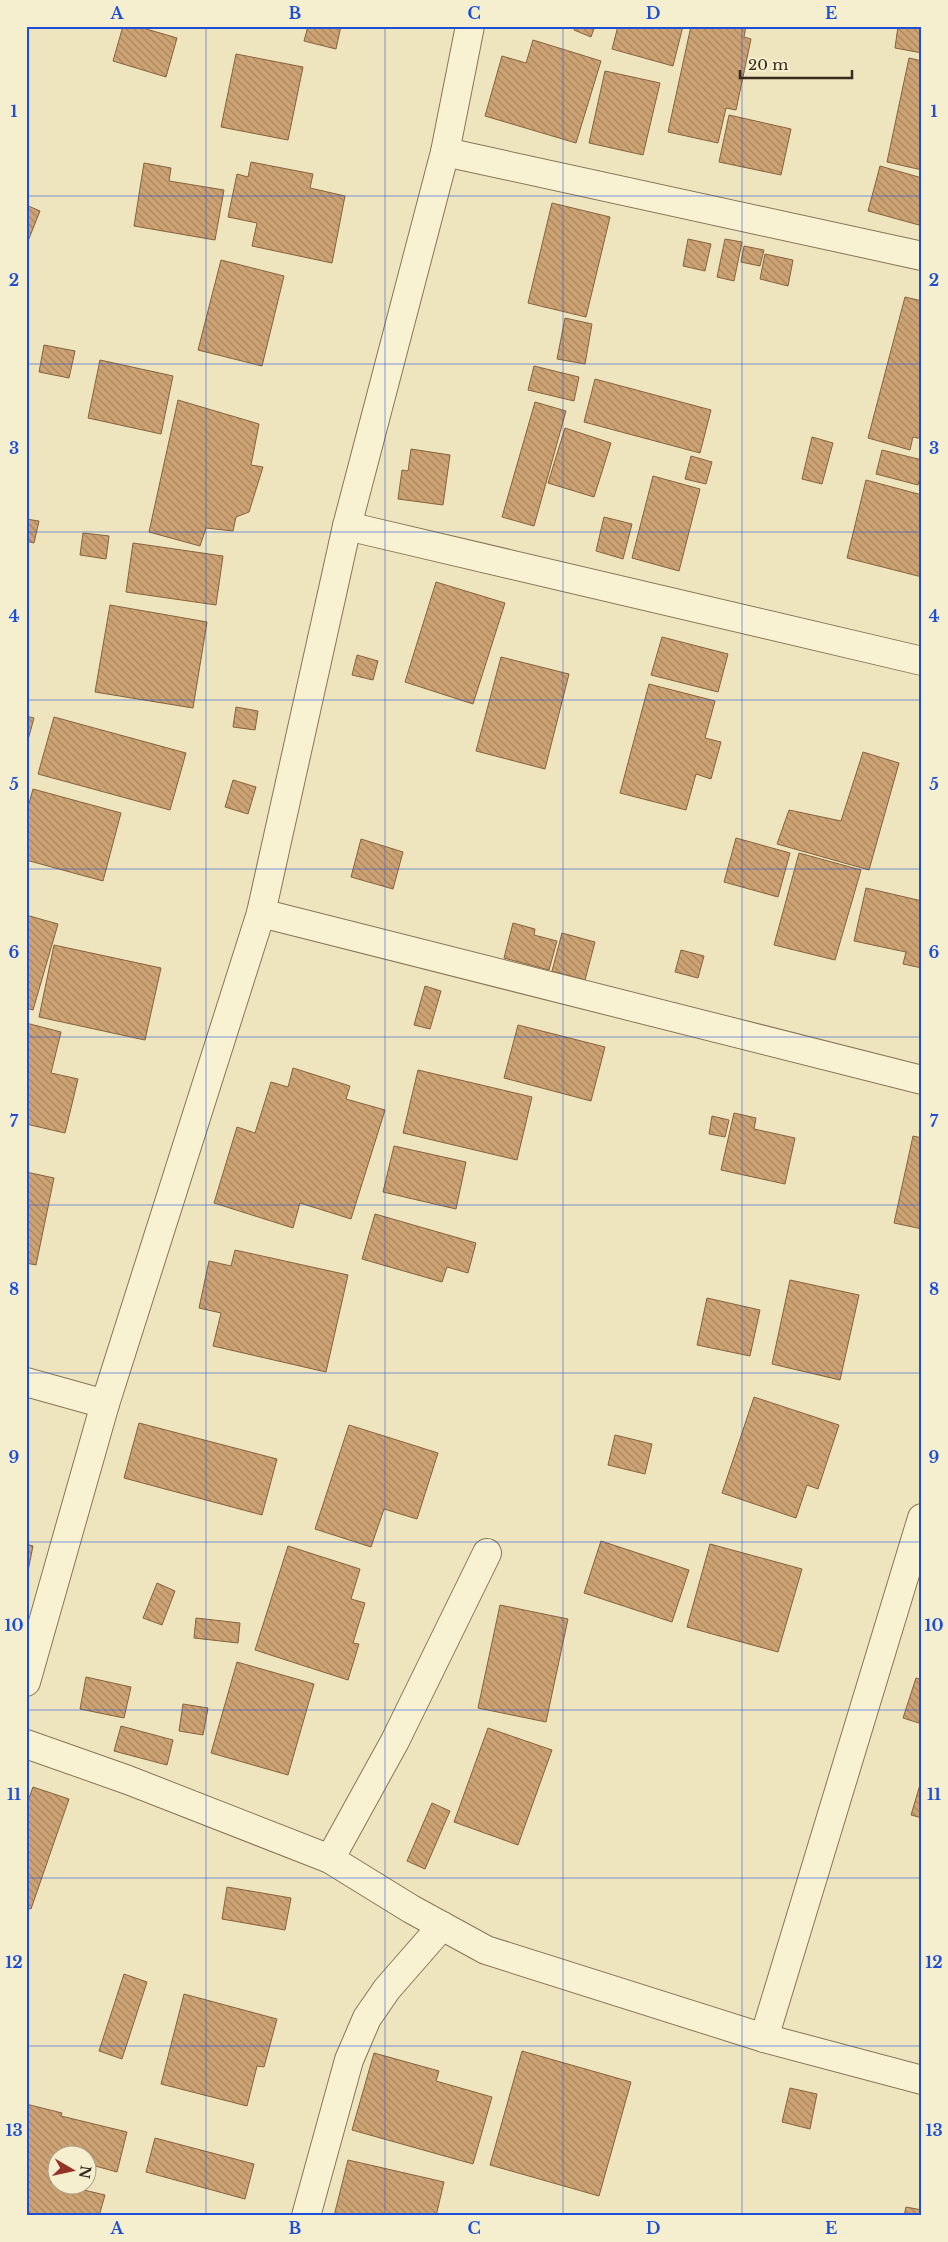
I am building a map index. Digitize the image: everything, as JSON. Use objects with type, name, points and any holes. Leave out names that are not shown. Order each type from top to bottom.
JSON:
[{"type":"street","points":[[26,1682],[105,1404],[261,913],[347,526],[445,152],[470,26]]},
{"type":"street","points":[[445,152],[922,256]]},
{"type":"street","points":[[347,526],[922,662]]},
{"type":"street","points":[[261,913],[922,1080]]},
{"type":"street","points":[[26,1382],[105,1404]]},
{"type":"street","points":[[764,2038],[922,1518]]},
{"type":"street","points":[[330,1859],[395,1741],[487,1554]]},
{"type":"street","points":[[26,1744],[128,1780],[330,1859],[486,1950],[764,2038],[922,2080]]},
{"type":"street","points":[[306,2216],[349,2060],[367,2018],[387,1990],[442,1926]]},
{"type":"building","points":[[123,26],[136,26],[177,38],[166,77],[113,61]]},
{"type":"building","points":[[308,26],[341,26],[336,49],[304,41]]},
{"type":"building","points":[[575,26],[595,26],[591,37],[574,30]]},
{"type":"building","points":[[618,26],[683,26],[673,66],[612,49]]},
{"type":"building","points":[[691,26],[746,26],[744,37],[751,39],[736,110],[726,108],[718,143],[668,132]]},
{"type":"building","points":[[898,26],[922,26],[922,53],[895,48]]},
{"type":"building","points":[[533,40],[601,61],[576,143],[485,116],[502,56],[526,63]]},
{"type":"building","points":[[236,54],[303,67],[288,140],[221,127]]},
{"type":"building","points":[[909,58],[922,61],[922,170],[887,162]]},
{"type":"building","points":[[605,71],[660,83],[643,155],[589,143]]},
{"type":"building","points":[[729,115],[791,129],[781,175],[719,162]]},
{"type":"building","points":[[251,162],[313,174],[310,188],[345,196],[332,263],[252,246],[257,223],[228,217],[237,174],[248,177]]},
{"type":"building","points":[[144,163],[171,168],[169,181],[224,190],[215,240],[134,226]]},
{"type":"building","points":[[880,166],[922,178],[922,213],[919,225],[868,211]]},
{"type":"building","points":[[552,203],[610,217],[586,317],[528,303]]},
{"type":"building","points":[[26,205],[40,211],[26,246]]},
{"type":"building","points":[[688,239],[711,244],[705,271],[683,266]]},
{"type":"building","points":[[725,239],[742,242],[734,281],[717,277]]},
{"type":"building","points":[[744,246],[764,250],[760,266],[741,262]]},
{"type":"building","points":[[765,254],[793,260],[788,286],[760,279]]},
{"type":"building","points":[[221,260],[284,276],[262,366],[198,350]]},
{"type":"building","points":[[905,297],[922,301],[922,439],[913,437],[910,450],[868,438]]},
{"type":"building","points":[[565,318],[592,324],[585,364],[557,359]]},
{"type":"building","points":[[44,345],[75,351],[69,378],[39,372]]},
{"type":"building","points":[[100,360],[173,376],[161,434],[88,418]]},
{"type":"building","points":[[534,366],[579,377],[574,401],[528,390]]},
{"type":"building","points":[[595,379],[711,410],[700,453],[584,422]]},
{"type":"building","points":[[178,400],[259,424],[251,465],[263,467],[249,512],[236,517],[233,531],[206,528],[200,546],[149,532]]},
{"type":"building","points":[[535,402],[566,411],[534,526],[502,517]]},
{"type":"building","points":[[565,428],[611,443],[594,497],[548,483]]},
{"type":"building","points":[[812,437],[833,443],[822,484],[802,479]]},
{"type":"building","points":[[411,449],[450,455],[443,505],[398,499],[402,470],[408,471]]},
{"type":"building","points":[[882,450],[922,460],[922,471],[918,485],[876,474]]},
{"type":"building","points":[[691,456],[712,462],[706,484],[685,479]]},
{"type":"building","points":[[653,476],[700,489],[679,571],[632,558]]},
{"type":"building","points":[[866,480],[922,495],[922,577],[847,558]]},
{"type":"building","points":[[604,517],[632,524],[623,559],[596,551]]},
{"type":"building","points":[[26,519],[39,521],[34,543],[26,541]]},
{"type":"building","points":[[83,533],[109,536],[106,559],[80,555]]},
{"type":"building","points":[[133,543],[223,556],[216,605],[126,592]]},
{"type":"building","points":[[436,582],[505,603],[473,704],[405,682]]},
{"type":"building","points":[[110,605],[207,622],[193,708],[95,692]]},
{"type":"building","points":[[662,637],[728,654],[718,692],[651,675]]},
{"type":"building","points":[[357,655],[378,661],[373,680],[352,675]]},
{"type":"building","points":[[501,657],[569,674],[545,769],[476,751]]},
{"type":"building","points":[[649,684],[715,701],[705,738],[721,742],[711,779],[696,774],[686,810],[620,793]]},
{"type":"building","points":[[236,707],[258,711],[255,730],[233,727]]},
{"type":"building","points":[[26,716],[34,718],[26,747]]},
{"type":"building","points":[[54,717],[186,753],[170,810],[38,774]]},
{"type":"building","points":[[863,752],[899,763],[869,870],[777,844],[789,810],[841,821]]},
{"type":"building","points":[[233,780],[256,787],[248,814],[225,807]]},
{"type":"building","points":[[33,789],[121,813],[103,881],[26,860],[26,814]]},
{"type":"building","points":[[736,838],[790,853],[778,897],[724,882]]},
{"type":"building","points":[[361,839],[403,852],[393,889],[351,877]]},
{"type":"building","points":[[799,853],[861,870],[835,960],[774,945]]},
{"type":"building","points":[[866,888],[922,901],[922,968],[903,964],[906,952],[854,941]]},
{"type":"building","points":[[26,915],[58,924],[33,1010],[26,1008]]},
{"type":"building","points":[[513,923],[535,929],[534,935],[557,941],[549,970],[504,958]]},
{"type":"building","points":[[562,933],[595,942],[585,980],[552,971]]},
{"type":"building","points":[[54,945],[161,968],[145,1040],[39,1017]]},
{"type":"building","points":[[681,950],[704,956],[698,978],[675,972]]},
{"type":"building","points":[[425,986],[441,991],[430,1029],[414,1025]]},
{"type":"building","points":[[26,1023],[61,1032],[51,1073],[78,1079],[65,1133],[26,1124]]},
{"type":"building","points":[[518,1025],[605,1047],[591,1101],[504,1078]]},
{"type":"building","points":[[293,1068],[350,1086],[346,1099],[385,1110],[351,1219],[300,1203],[293,1228],[214,1203],[237,1127],[255,1133],[271,1082],[288,1087]]},
{"type":"building","points":[[418,1070],[532,1097],[517,1160],[403,1133]]},
{"type":"building","points":[[734,1113],[756,1118],[754,1129],[795,1138],[785,1184],[721,1170]]},
{"type":"building","points":[[712,1116],[729,1120],[725,1137],[709,1134]]},
{"type":"building","points":[[913,1136],[922,1138],[922,1229],[894,1223]]},
{"type":"building","points":[[394,1146],[466,1162],[456,1209],[383,1192]]},
{"type":"building","points":[[26,1172],[54,1178],[36,1265],[26,1263]]},
{"type":"building","points":[[375,1214],[476,1243],[468,1273],[447,1267],[442,1282],[362,1259]]},
{"type":"building","points":[[235,1250],[348,1275],[326,1372],[213,1346],[221,1313],[199,1308],[209,1261],[231,1266]]},
{"type":"building","points":[[790,1280],[859,1295],[840,1380],[772,1364]]},
{"type":"building","points":[[707,1298],[760,1310],[750,1356],[697,1345]]},
{"type":"building","points":[[754,1397],[839,1425],[818,1489],[807,1485],[796,1518],[722,1493]]},
{"type":"building","points":[[139,1423],[277,1459],[262,1515],[124,1478]]},
{"type":"building","points":[[349,1425],[438,1453],[417,1519],[384,1509],[371,1547],[315,1529]]},
{"type":"building","points":[[615,1435],[652,1444],[645,1474],[608,1465]]},
{"type":"building","points":[[601,1541],[689,1570],[672,1622],[584,1593]]},
{"type":"building","points":[[26,1544],[33,1546],[28,1571],[26,1571]]},
{"type":"building","points":[[710,1544],[802,1569],[778,1652],[687,1627]]},
{"type":"building","points":[[288,1546],[360,1569],[351,1599],[365,1603],[353,1643],[359,1644],[348,1680],[255,1650]]},
{"type":"building","points":[[157,1583],[175,1591],[162,1625],[143,1618]]},
{"type":"building","points":[[500,1605],[568,1619],[546,1722],[478,1708]]},
{"type":"building","points":[[196,1618],[240,1623],[238,1643],[194,1638]]},
{"type":"building","points":[[237,1662],[314,1684],[288,1775],[211,1753]]},
{"type":"building","points":[[86,1677],[131,1687],[124,1718],[80,1709]]},
{"type":"building","points":[[916,1678],[922,1680],[922,1724],[903,1718]]},
{"type":"building","points":[[183,1704],[208,1708],[203,1735],[179,1731]]},
{"type":"building","points":[[121,1726],[173,1740],[167,1765],[114,1751]]},
{"type":"building","points":[[488,1728],[552,1750],[518,1845],[454,1822]]},
{"type":"building","points":[[922,1778],[922,1818],[911,1815]]},
{"type":"building","points":[[33,1787],[69,1799],[31,1909],[26,1908],[26,1806]]},
{"type":"building","points":[[432,1803],[450,1811],[425,1869],[407,1861]]},
{"type":"building","points":[[227,1887],[291,1898],[285,1930],[222,1919]]},
{"type":"building","points":[[124,1974],[147,1982],[122,2059],[99,2051]]},
{"type":"building","points":[[184,1994],[277,2019],[264,2067],[257,2066],[247,2106],[161,2084]]},
{"type":"building","points":[[522,2051],[631,2082],[599,2196],[490,2165]]},
{"type":"building","points":[[374,2053],[439,2071],[436,2081],[492,2097],[473,2164],[352,2130]]},
{"type":"building","points":[[790,2088],[817,2094],[810,2129],[782,2122]]},
{"type":"building","points":[[26,2104],[62,2113],[61,2116],[127,2132],[117,2172],[98,2167],[98,2144],[48,2144],[48,2194],[98,2193],[105,2195],[99,2216],[26,2216]]},
{"type":"building","points":[[155,2138],[254,2164],[245,2199],[146,2172]]},
{"type":"building","points":[[348,2160],[444,2182],[436,2216],[334,2216]]},
{"type":"building","points":[[906,2207],[922,2210],[922,2216],[904,2216]]}]
